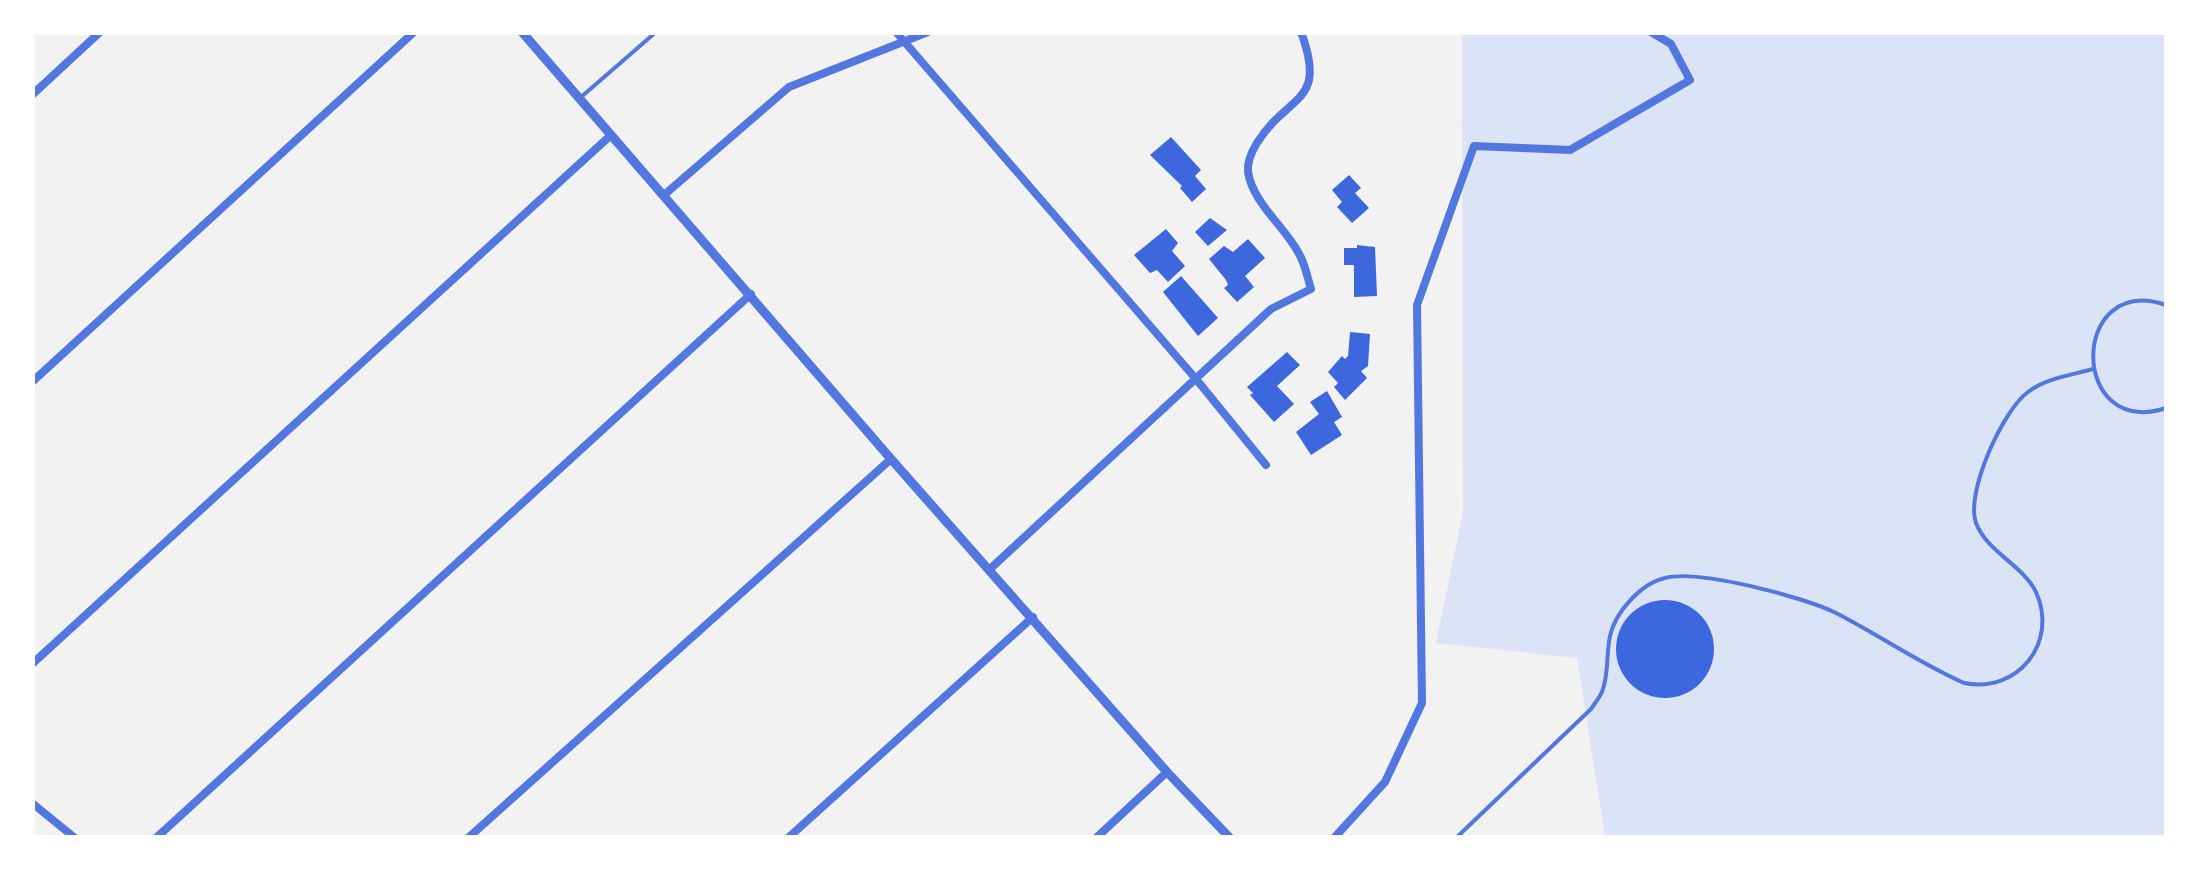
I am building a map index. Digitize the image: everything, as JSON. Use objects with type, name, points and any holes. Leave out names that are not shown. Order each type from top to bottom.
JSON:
[{"type":"street","points":[[32,94],[100,32]]},
{"type":"street","points":[[32,382],[414,32]]},
{"type":"street","points":[[522,32],[891,459],[1230,838]]},
{"type":"street","points":[[896,32],[1266,465]]},
{"type":"street","points":[[664,195],[790,87],[928,32]]},
{"type":"street","points":[[990,568],[1271,309],[1311,289],[1297,249],[1260,201],[1248,172],[1251,153],[1267,126],[1305,95],[1312,76],[1301,32]]},
{"type":"street","points":[[1334,838],[1385,782],[1422,703],[1417,305],[1474,146],[1570,150],[1690,80],[1671,44],[1651,32]]},
{"type":"street","points":[[32,664],[611,135]]},
{"type":"street","points":[[156,838],[751,294]]},
{"type":"street","points":[[468,838],[891,459]]},
{"type":"street","points":[[788,838],[1033,616]]},
{"type":"street","points":[[1096,838],[1167,772]]},
{"type":"street","points":[[32,804],[75,838]]},
{"type":"lane","points":[[580,98],[656,32]]},
{"type":"lane","points":[[2166,305],[2134,302],[2110,315],[2094,337],[2093,369],[2102,389],[2121,406],[2146,412],[2166,408]]},
{"type":"lane","points":[[1456,838],[1591,709],[1603,690],[1612,626],[1644,588],[1665,578],[1685,574],[1817,605],[1964,683],[1994,684],[2022,668],[2041,637],[2042,610],[2034,588],[1980,530],[1973,510],[1974,494],[2018,400],[2035,387],[2093,369]]},
{"type":"shaded area","points":[[1462,33],[2166,33],[2166,837],[1605,837],[1577,658],[1436,643],[1463,512]]},
{"type":"building","points":[[1171,137],[1201,170],[1195,176],[1206,189],[1192,202],[1182,186],[1150,155]]},
{"type":"building","points":[[1349,175],[1361,188],[1355,193],[1369,208],[1352,223],[1337,207],[1342,202],[1332,190]]},
{"type":"building","points":[[1210,218],[1227,230],[1208,246],[1195,232]]},
{"type":"building","points":[[1166,229],[1178,243],[1172,251],[1185,266],[1168,282],[1157,270],[1150,273],[1134,255]]},
{"type":"building","points":[[1248,239],[1265,258],[1245,276],[1254,287],[1237,302],[1224,288],[1228,285],[1226,280],[1209,259],[1224,246],[1233,252]]},
{"type":"building","points":[[1375,247],[1377,296],[1354,297],[1354,265],[1344,265],[1344,248]]},
{"type":"building","points":[[1181,276],[1218,318],[1198,336],[1163,292]]},
{"type":"building","points":[[1350,332],[1370,334],[1368,366],[1361,371],[1367,378],[1345,400],[1328,372],[1342,356],[1348,356]]},
{"type":"building","points":[[1287,352],[1300,365],[1277,386],[1294,404],[1274,422],[1247,387]]},
{"type":"building","points":[[1327,391],[1342,417],[1334,422],[1342,435],[1311,455],[1296,432],[1319,414],[1310,402]]},
{"type":"building","points":[[1665,600],[1684,603],[1700,614],[1711,630],[1711,668],[1700,684],[1684,695],[1665,698],[1646,695],[1630,684],[1619,668],[1616,649],[1619,630],[1630,614],[1646,603]]}]
